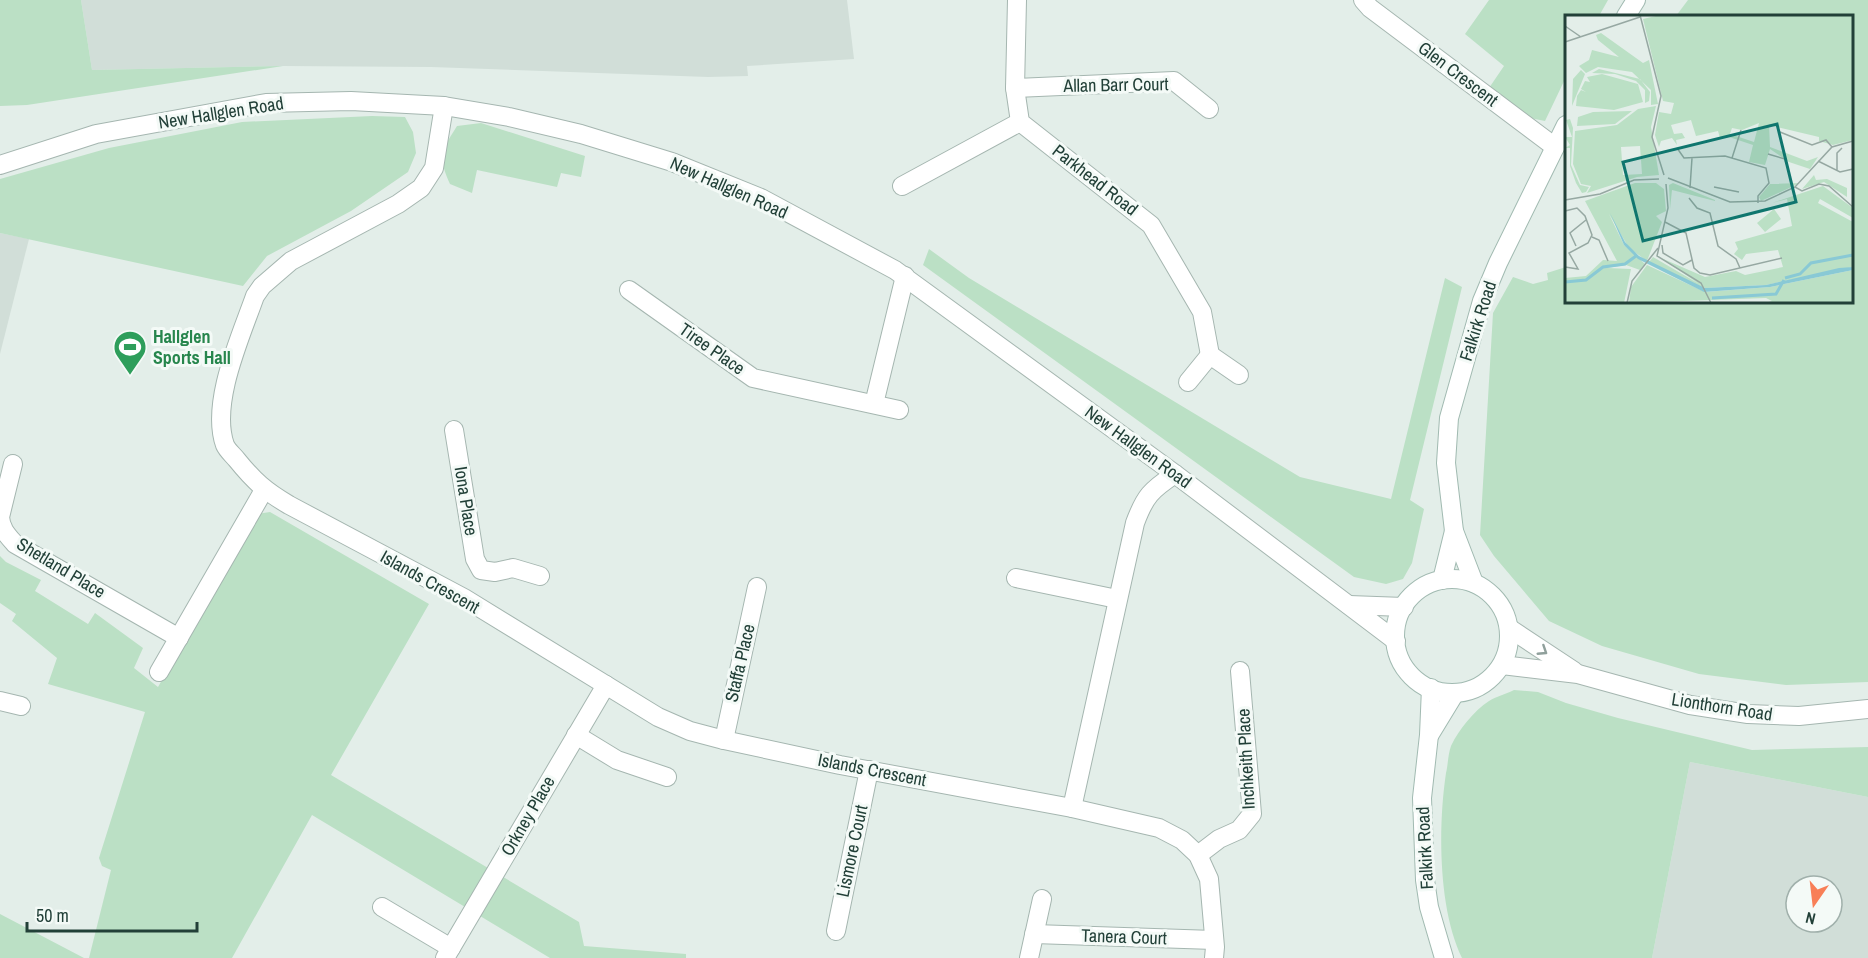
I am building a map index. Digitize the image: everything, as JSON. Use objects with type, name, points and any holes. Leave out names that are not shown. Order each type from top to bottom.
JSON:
[{"type":"street","points":[[902,186],[1020,122],[1015,88],[1017,0]]},
{"type":"street","name":"Glen Crescent","points":[[1363,0],[1370,8],[1555,147]]},
{"type":"street","points":[[1627,15],[1636,0]]},
{"type":"street","name":"Allan Barr Court","points":[[1015,88],[1174,81],[1209,109]]},
{"type":"street","name":"New Hallglen Road","points":[[0,165],[96,134],[266,103],[351,101],[444,106],[509,117],[581,134],[672,162],[761,198],[904,276],[1174,474],[1396,641]]},
{"type":"street","name":"Islands Crescent","points":[[444,106],[434,168],[422,188],[398,204],[291,261],[262,286],[255,296],[225,382],[221,416],[225,446],[264,490],[289,506],[464,598],[658,717],[690,731],[869,770],[1072,808],[1160,828],[1182,840],[1198,855],[1209,879],[1214,958]]},
{"type":"street","name":"Parkhead Road","points":[[1020,122],[1151,225],[1202,312],[1210,356]]},
{"type":"street","name":"Falkirk Road","points":[[1474,583],[1454,531],[1446,463],[1449,418],[1482,301],[1498,263],[1565,128]]},
{"type":"street","points":[[874,404],[904,276]]},
{"type":"street","name":"Tiree Place","points":[[629,290],[753,378],[899,410]]},
{"type":"street","points":[[1188,382],[1210,356],[1239,375]]},
{"type":"street","name":"Iona Place","points":[[454,430],[475,559],[481,570]]},
{"type":"street","name":"Shetland Place","points":[[13,464],[0,517],[6,534],[15,544],[179,638]]},
{"type":"street","points":[[1072,808],[1135,523],[1142,504],[1154,488],[1174,474]]},
{"type":"street","points":[[159,672],[264,490]]},
{"type":"street","name":"Falkirk Road","points":[[1442,580],[1454,531]]},
{"type":"street","points":[[464,598],[481,570],[495,572],[513,568],[540,576]]},
{"type":"street","points":[[1016,578],[1117,599]]},
{"type":"street","points":[[1459,579],[1474,583],[1487,591],[1505,614],[1509,628],[1508,647],[1502,664],[1493,676],[1482,685],[1455,693],[1443,692],[1418,681],[1407,670],[1399,656],[1396,641],[1399,617],[1404,607],[1420,589],[1442,580],[1459,579]]},
{"type":"street","name":"Staffa Place","points":[[724,740],[758,587]]},
{"type":"street","points":[[1349,605],[1404,607]]},
{"type":"street","name":"Lionthorn Road","points":[[1509,628],[1578,674]]},
{"type":"street","name":"Lionthorn Road","points":[[1502,664],[1578,674],[1690,705],[1748,714],[1799,717],[1868,709]]},
{"type":"street","name":"Inchkeith Place","points":[[1198,855],[1219,839],[1239,830],[1252,814],[1240,671]]},
{"type":"street","name":"Orkney Place","points":[[382,907],[448,953],[606,686]]},
{"type":"street","name":"Falkirk Road","points":[[1431,688],[1429,735],[1422,798],[1425,880],[1429,907],[1443,958]]},
{"type":"street","name":"Falkirk Road","points":[[1429,735],[1455,693]]},
{"type":"street","points":[[0,701],[21,706]]},
{"type":"street","points":[[576,735],[617,760],[667,777]]},
{"type":"street","name":"Lismore Court","points":[[836,931],[869,770]]},
{"type":"street","points":[[1029,958],[1042,899]]},
{"type":"street","name":"Tanera Court","points":[[1034,934],[1214,940]]},
{"type":"shaded area","points":[[81,0],[847,0],[854,59],[747,66],[748,76],[708,77],[431,67],[283,66],[92,70]]},
{"type":"shaded area","points":[[0,233],[29,239],[0,354]]},
{"type":"shaded area","points":[[1690,762],[1868,797],[1868,958],[1652,958]]},
{"type":"green space","points":[[0,0],[81,0],[92,70],[283,66],[27,105],[0,106]]},
{"type":"green space","points":[[1489,0],[1608,0],[1600,15],[1565,15],[1565,79],[1545,121],[1530,118],[1489,88],[1504,66],[1465,34]]},
{"type":"green space","points":[[1688,0],[1868,0],[1868,682],[1786,685],[1699,674],[1602,646],[1549,621],[1494,556],[1480,535],[1493,313],[1513,277],[1533,284],[1548,280],[1547,273],[1565,267],[1565,303],[1853,303],[1853,15],[1677,15]]},
{"type":"green space","points":[[372,116],[405,117],[413,132],[416,153],[408,172],[351,211],[267,256],[243,286],[0,233],[0,179],[109,148],[242,122]]},
{"type":"green space","points":[[481,123],[585,156],[581,177],[561,173],[557,187],[477,170],[472,193],[450,184],[443,160],[448,141],[457,126]]},
{"type":"green space","points":[[929,249],[969,278],[1300,477],[1391,499],[1445,278],[1462,287],[1410,500],[1424,509],[1412,563],[1403,579],[1386,584],[1354,577],[923,265]]},
{"type":"green space","points":[[270,512],[429,604],[331,775],[579,922],[584,946],[686,954],[686,958],[550,958],[312,815],[232,958],[89,958],[111,870],[102,866],[99,858],[145,712],[48,684],[57,658],[12,621],[16,614],[0,603],[0,556],[6,562],[41,580],[35,591],[88,624],[95,613],[143,648],[134,668],[158,687],[257,514]]},
{"type":"green space","points":[[1514,690],[1538,692],[1566,703],[1618,718],[1752,750],[1868,747],[1868,797],[1690,762],[1652,958],[1462,958],[1448,916],[1442,867],[1443,794],[1449,752],[1458,733],[1483,705]]},
{"type":"green space","points":[[0,914],[84,958],[0,958]]},
{"type":"place","name":"Hallglen Sports Hall","points":[[130,376]]}]
